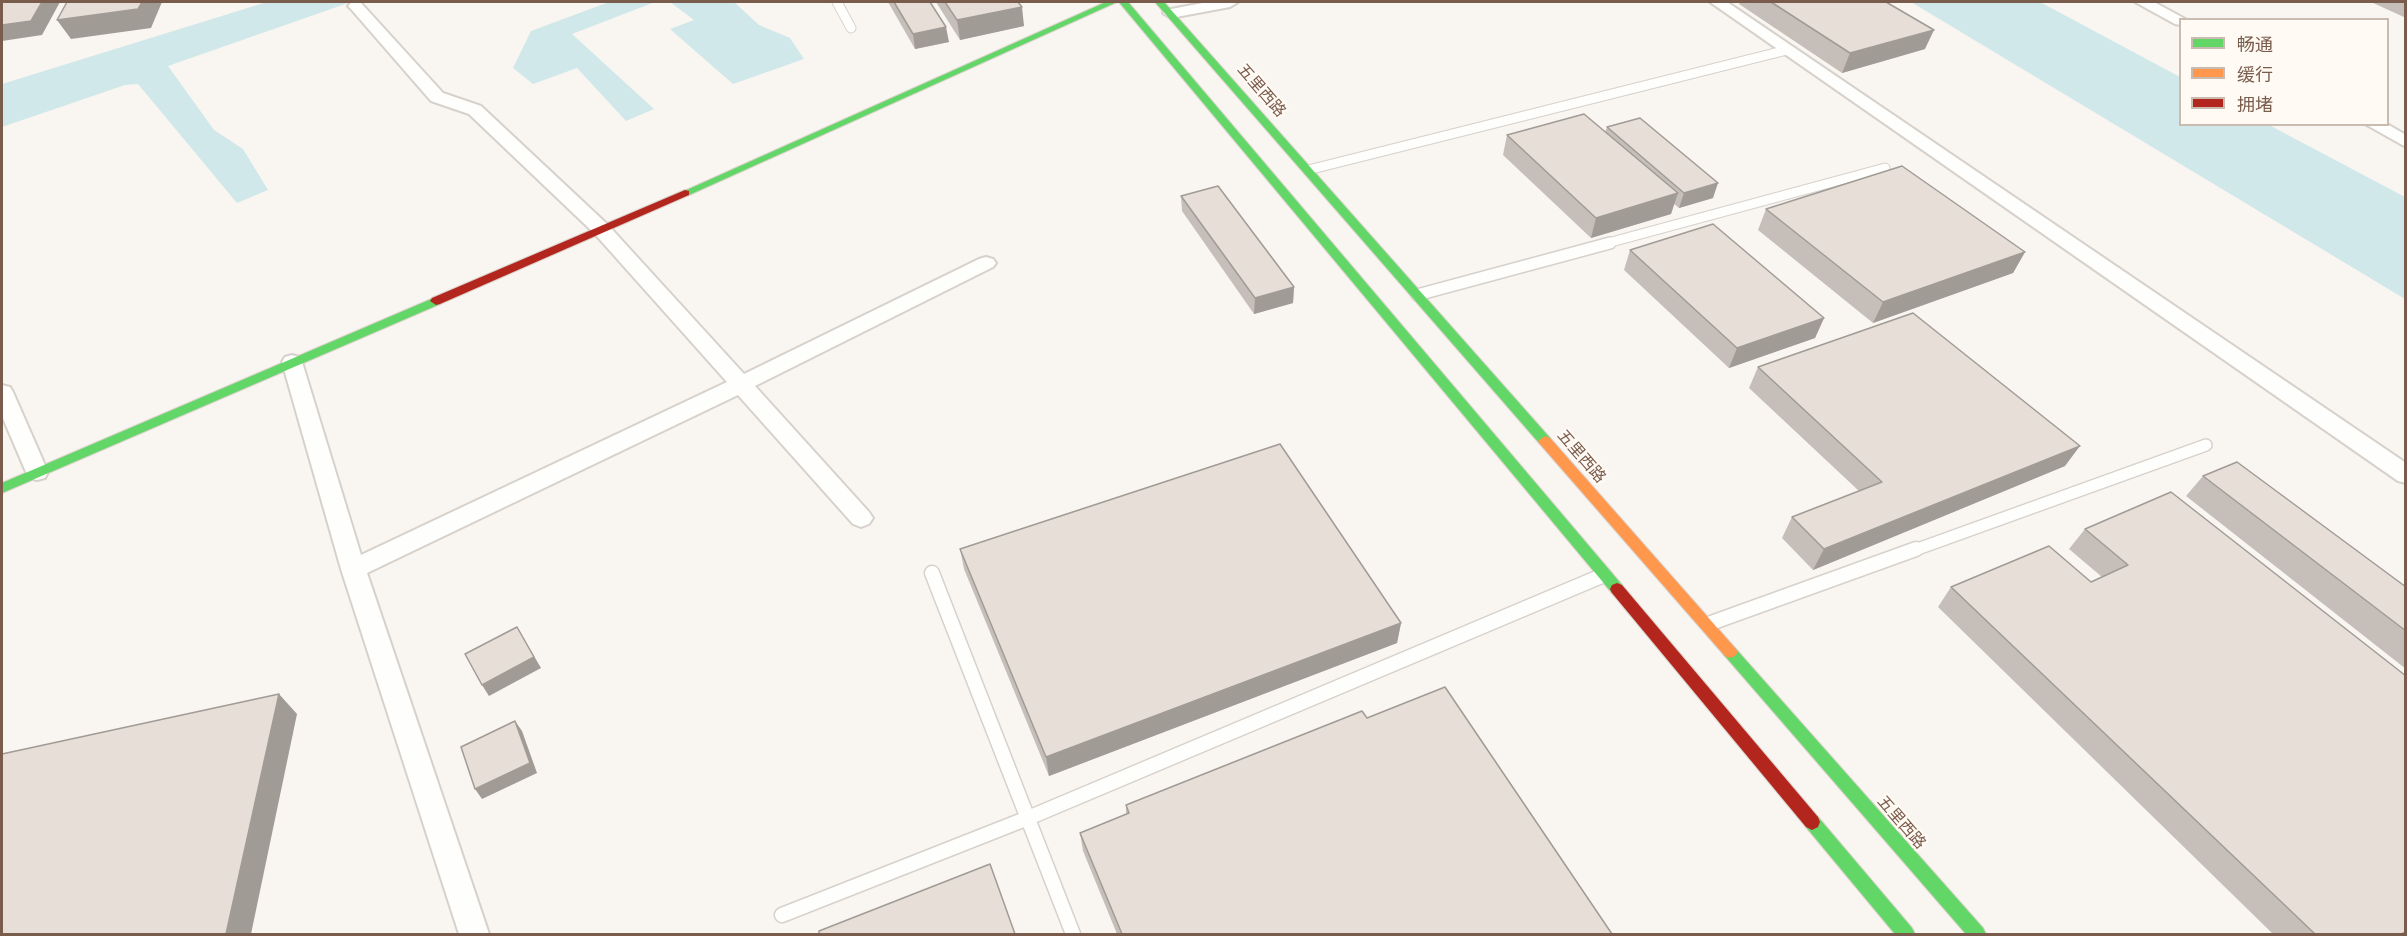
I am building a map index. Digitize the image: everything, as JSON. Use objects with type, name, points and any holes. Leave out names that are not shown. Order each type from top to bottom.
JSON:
[{"type":"main road","points":[[2,488],[790,148],[1112,2]]},
{"type":"main road","points":[[1124,2],[1906,934]]},
{"type":"main road","name":"五里西路","points":[[1160,2],[1977,934]]},
{"type":"street","points":[[1171,14],[1230,2]]},
{"type":"street","points":[[1718,2],[2406,475]]},
{"type":"street","points":[[2143,2],[2179,20]]},
{"type":"street","points":[[356,6],[437,97],[475,110],[601,229],[861,518]]},
{"type":"street","points":[[2377,126],[2406,142]]},
{"type":"street","points":[[353,569],[742,384],[986,263]]},
{"type":"street","points":[[292,362],[353,569],[474,934]]},
{"type":"street","points":[[2,392],[37,472]]},
{"type":"lane","points":[[837,2],[851,28]]},
{"type":"lane","points":[[1308,170],[1787,50]]},
{"type":"lane","points":[[1417,295],[1885,168]]},
{"type":"lane","points":[[1706,625],[2206,445]]},
{"type":"lane","points":[[932,573],[1073,934]]},
{"type":"lane","points":[[782,915],[1028,818],[1605,574]]},
{"type":"water","points":[[267,2],[351,2],[168,66],[214,130],[243,149],[268,190],[237,203],[138,84],[125,85],[2,127],[2,84]]},
{"type":"water","points":[[609,2],[655,2],[572,34],[654,109],[626,121],[577,68],[533,84],[513,68],[531,31]]},
{"type":"water","points":[[670,2],[734,2],[759,25],[790,38],[804,59],[733,84],[670,29],[694,20]]},
{"type":"water","points":[[1911,2],[2040,2],[2179,76],[2179,126],[2271,126],[2405,197],[2405,299]]},
{"type":"building","points":[[2,2],[42,2],[31,21],[2,25]]},
{"type":"building","points":[[67,2],[142,2],[138,9],[57,20]]},
{"type":"building","points":[[894,2],[930,2],[946,27],[913,34]]},
{"type":"building","points":[[945,2],[1018,2],[1022,7],[957,20]]},
{"type":"building","points":[[1771,2],[1886,2],[1934,30],[1850,53]]},
{"type":"building","points":[[1584,114],[1678,193],[1596,218],[1507,135]]},
{"type":"building","points":[[1640,118],[1718,183],[1684,193],[1607,127]]},
{"type":"building","points":[[1902,166],[2025,252],[1883,302],[1766,209]]},
{"type":"building","points":[[1218,186],[1294,287],[1255,298],[1181,196]]},
{"type":"building","points":[[1713,224],[1824,318],[1737,348],[1630,250]]},
{"type":"building","points":[[1913,313],[2080,446],[1824,549],[1792,517],[1882,482],[1758,367]]},
{"type":"building","points":[[1280,444],[1401,623],[1046,757],[960,549]]},
{"type":"building","points":[[2237,462],[2406,587],[2406,631],[2203,476]]},
{"type":"building","points":[[2171,492],[2406,676],[2406,932],[2401,934],[2315,934],[1951,587],[2049,546],[2091,582],[2128,565],[2085,529]]},
{"type":"building","points":[[517,627],[534,657],[482,685],[465,654]]},
{"type":"building","points":[[1445,687],[1612,934],[1122,934],[1080,833],[1129,813],[1126,805],[1362,711],[1367,718]]},
{"type":"building","points":[[279,694],[226,934],[2,934],[2,754]]},
{"type":"building","points":[[515,721],[530,763],[475,789],[461,747]]},
{"type":"building","points":[[990,864],[1015,934],[819,934],[819,931]]},
{"type":"traffic: fast","points":[[685,193],[1112,2]]},
{"type":"traffic: fast","points":[[1124,2],[1617,589]]},
{"type":"traffic: fast","points":[[1160,2],[1545,441]]},
{"type":"traffic: fast","points":[[2,488],[436,301]]},
{"type":"traffic: fast","points":[[1730,652],[1977,934]]},
{"type":"traffic: fast","points":[[1812,822],[1906,934]]},
{"type":"traffic: slow","points":[[1545,441],[1730,652]]},
{"type":"traffic: jam","points":[[436,301],[685,193]]},
{"type":"traffic: jam","points":[[1617,589],[1812,822]]}]
